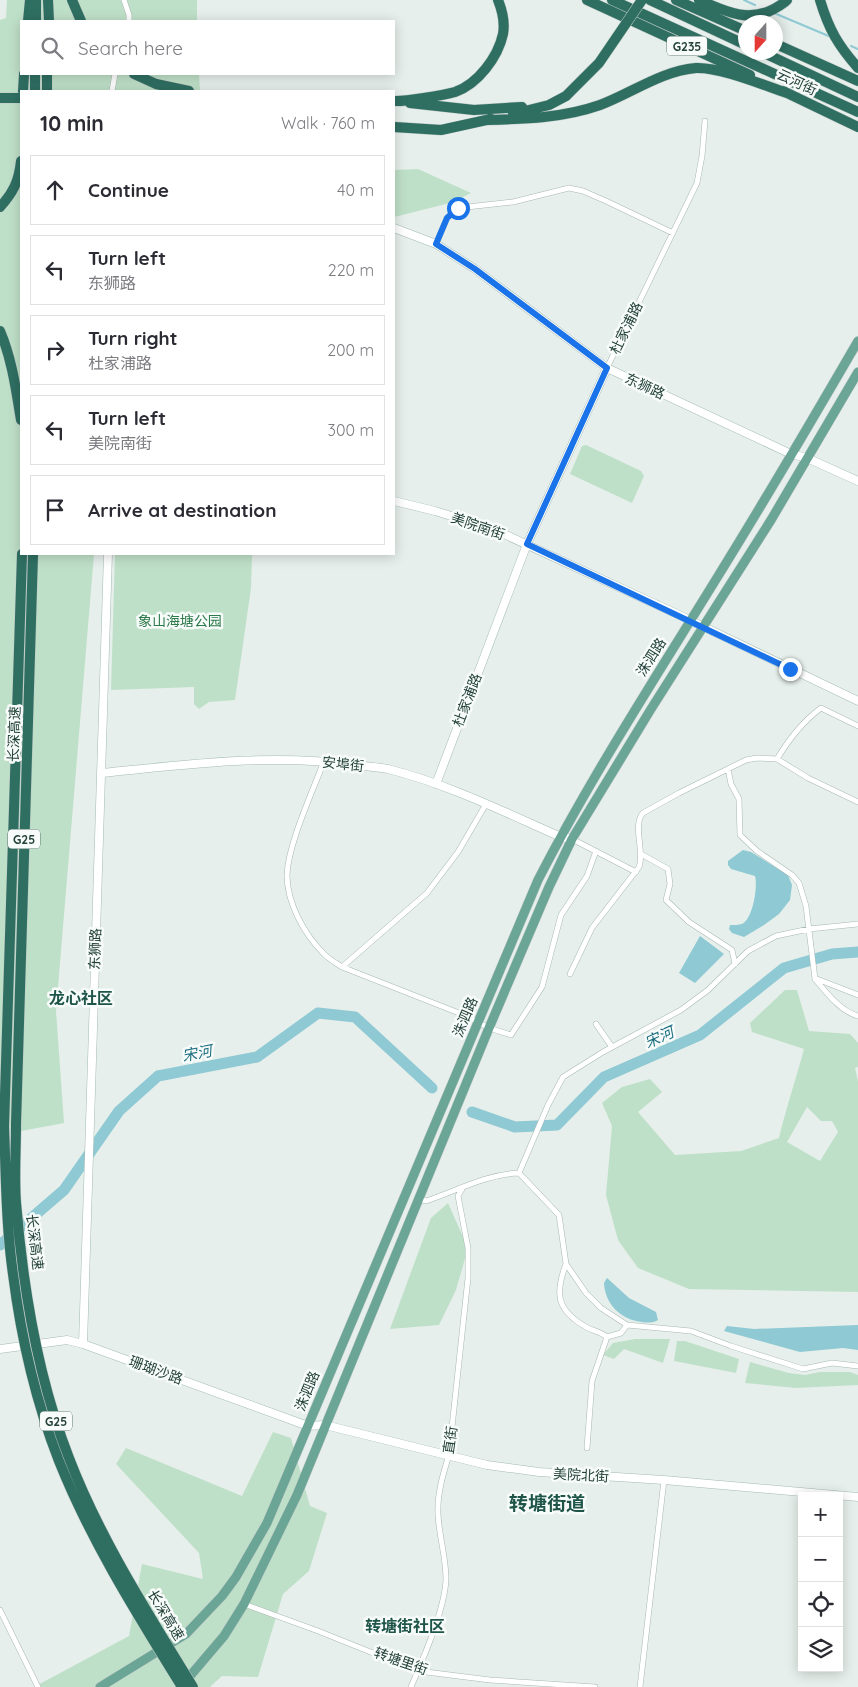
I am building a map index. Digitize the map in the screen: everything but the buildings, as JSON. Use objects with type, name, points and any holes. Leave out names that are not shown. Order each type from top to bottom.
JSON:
[{"type":"highway","points":[[28,20],[30,0]]},
{"type":"highway","points":[[36,0],[36,20]]},
{"type":"highway","points":[[48,0],[49,20]]},
{"type":"highway","points":[[72,0],[81,20]]},
{"type":"highway","points":[[396,101],[455,92],[480,75],[489,63],[503,34],[502,8],[498,0]]},
{"type":"highway","name":"云河街","points":[[587,0],[858,127]]},
{"type":"highway","name":"G235","points":[[612,0],[858,112]]},
{"type":"highway","points":[[396,101],[474,110],[526,106],[564,93],[601,51],[635,0]]},
{"type":"highway","points":[[395,127],[441,130],[549,105],[599,63],[642,0]]},
{"type":"highway","name":"G235","points":[[650,0],[738,41]]},
{"type":"highway","name":"G235","points":[[676,0],[738,27]]},
{"type":"highway","points":[[699,0],[727,12],[748,16],[765,14],[784,4],[787,0]]},
{"type":"highway","points":[[820,0],[830,30],[840,47],[858,68]]},
{"type":"highway","name":"云河街","points":[[783,47],[858,81]]},
{"type":"highway","points":[[779,60],[858,97]]},
{"type":"highway","points":[[487,120],[538,118],[577,112],[602,104],[673,73],[697,68],[739,77],[787,93]]},
{"type":"highway","points":[[23,90],[24,75]]},
{"type":"highway","points":[[35,75],[35,90]]},
{"type":"highway","points":[[47,90],[48,75]]},
{"type":"highway","points":[[136,75],[156,84],[184,90]]},
{"type":"highway","points":[[0,98],[20,98]]},
{"type":"highway","points":[[0,104],[20,104]]},
{"type":"highway","points":[[0,207],[11,196],[16,185],[20,166]]},
{"type":"highway","points":[[0,331],[14,377],[20,414]]},
{"type":"highway","name":"长深高速","points":[[22,555],[4,1127],[13,1273],[23,1338],[39,1400],[59,1461],[92,1532],[128,1599],[181,1687]]},
{"type":"highway","name":"长深高速","points":[[33,555],[16,1124],[16,1202],[24,1267],[33,1327],[49,1399],[69,1459],[100,1528],[136,1594],[194,1687]]},
{"type":"main road","name":"洙泗路","points":[[100,1687],[186,1634],[222,1596],[236,1577],[266,1523],[538,880],[560,837],[626,724],[858,341]]},
{"type":"main road","name":"洙泗路","points":[[181,1687],[224,1636],[244,1604],[293,1503],[489,1028],[549,887],[572,839],[704,628],[858,372]]},
{"type":"street","points":[[124,0],[129,15],[128,20]]},
{"type":"street","points":[[112,90],[115,75]]},
{"type":"street","name":"杜家浦路","points":[[436,784],[527,544],[607,368],[697,183],[702,156],[705,121]]},
{"type":"street","points":[[436,244],[447,218],[458,208],[513,202],[569,188],[583,191],[673,233]]},
{"type":"street","name":"东狮路","points":[[395,228],[436,244],[475,269],[607,368],[791,454],[807,458],[858,482]]},
{"type":"street","name":"美院南街","points":[[395,501],[435,511],[492,529],[527,544],[858,701]]},
{"type":"street","name":"东狮路","points":[[84,1344],[108,555]]},
{"type":"street","points":[[777,759],[791,736],[821,708],[858,726]]},
{"type":"street","points":[[570,974],[592,928],[641,863],[639,830],[641,816],[679,793],[746,760],[757,758],[777,759],[808,778],[858,802]]},
{"type":"street","name":"安埠街","points":[[101,773],[242,760],[324,761],[387,769],[436,784],[560,837],[572,839]]},
{"type":"street","points":[[324,761],[294,843],[287,873],[288,890],[297,915],[309,937],[325,955],[342,967],[464,1015],[489,1028],[511,1035],[542,987],[561,915],[587,876],[596,851]]},
{"type":"street","points":[[728,769],[731,784],[739,800],[740,835],[757,851],[792,875],[799,884],[806,906],[815,979],[849,1014],[858,1016]]},
{"type":"street","points":[[342,967],[427,893],[458,852],[486,804]]},
{"type":"street","points":[[572,839],[636,872]]},
{"type":"street","points":[[641,854],[668,869],[670,884],[666,900],[688,922],[732,950],[735,964]]},
{"type":"street","points":[[519,1173],[548,1106],[563,1077],[612,1047],[681,1010],[708,990],[748,951],[776,936],[809,929],[858,924]]},
{"type":"street","points":[[815,979],[858,996]]},
{"type":"street","points":[[596,1024],[612,1047]]},
{"type":"street","points":[[419,1199],[426,1201],[490,1177],[519,1173]]},
{"type":"street","points":[[519,1173],[559,1215],[566,1264],[559,1288],[560,1297],[568,1312],[576,1320],[607,1337],[621,1333],[627,1325]]},
{"type":"street","name":"直街","points":[[411,1687],[431,1636],[445,1588],[446,1578],[438,1504],[449,1454],[468,1278],[468,1248],[458,1196],[462,1188]]},
{"type":"street","points":[[566,1264],[592,1300],[607,1313],[627,1325],[691,1331],[803,1369],[832,1363],[858,1366]]},
{"type":"street","points":[[587,1448],[592,1381],[607,1337]]},
{"type":"street","name":"珊瑚沙路","points":[[0,1349],[67,1340],[84,1344],[308,1426]]},
{"type":"street","name":"美院北街","points":[[308,1426],[325,1425],[449,1454],[487,1465],[539,1472],[664,1480],[858,1497]]},
{"type":"street","points":[[640,1687],[664,1480]]},
{"type":"street","name":"转塘里街","points":[[244,1604],[418,1671],[543,1685],[595,1687]]},
{"type":"street","points":[[0,1610],[38,1687]]},
{"type":"green space","points":[[7,0],[197,0],[197,20],[20,20],[20,75],[199,75],[200,90],[20,90],[20,555],[94,555],[56,1011],[64,1123],[0,1135],[0,20],[6,18]]},
{"type":"green space","points":[[418,169],[471,193],[450,203],[395,217],[395,170]]},
{"type":"green space","points":[[586,445],[641,471],[644,476],[632,503],[570,474],[582,446]]},
{"type":"green space","name":"象山海塘公园","points":[[115,555],[252,555],[251,588],[235,700],[209,702],[199,709],[194,704],[194,687],[111,690]]},
{"type":"green space","points":[[785,990],[797,990],[809,1031],[850,1034],[858,1043],[858,1067],[855,1068],[858,1081],[858,1292],[689,1289],[638,1268],[618,1240],[606,1195],[612,1126],[602,1103],[622,1087],[650,1079],[662,1092],[638,1112],[675,1155],[741,1151],[779,1138],[804,1049],[752,1032],[750,1023]],"holes":[[[807,1107],[821,1121],[832,1121],[838,1132],[820,1161],[787,1142]]]},
{"type":"green space","points":[[448,1203],[468,1248],[456,1290],[439,1325],[390,1329],[431,1218]]},
{"type":"green space","points":[[635,1339],[670,1339],[663,1363],[624,1349],[614,1359],[603,1355],[613,1343]]},
{"type":"green space","points":[[677,1341],[685,1341],[739,1359],[736,1373],[674,1361]]},
{"type":"green space","points":[[750,1362],[789,1373],[805,1375],[820,1372],[850,1372],[858,1375],[858,1385],[796,1388],[745,1383]]},
{"type":"green space","points":[[273,1432],[291,1438],[310,1506],[327,1513],[309,1571],[283,1594],[258,1677],[222,1676],[210,1687],[34,1687],[129,1636],[142,1564],[203,1579],[199,1553],[116,1464],[126,1448],[242,1496]]},
{"type":"water","points":[[743,850],[751,852],[788,875],[792,885],[790,900],[779,914],[744,937],[732,933],[729,929],[730,925],[742,924],[749,916],[755,894],[755,876],[731,869],[728,865],[728,861]]},
{"type":"water","points":[[700,936],[724,954],[695,983],[679,973]]},
{"type":"water","points":[[607,1278],[629,1298],[656,1312],[658,1320],[650,1323],[634,1321],[616,1310],[607,1298],[605,1291],[604,1283]]},
{"type":"water","points":[[858,1325],[858,1350],[843,1348],[800,1352],[724,1331],[727,1326],[754,1329]]},
{"type":"waterway","points":[[744,0],[755,5]]},
{"type":"waterway","points":[[774,13],[831,37]]},
{"type":"waterway","points":[[851,46],[858,49]]},
{"type":"waterway","name":"宋河","points":[[472,1112],[515,1127],[557,1125],[604,1077],[700,1035],[784,968],[832,954],[858,952]]},
{"type":"waterway","name":"宋河","points":[[0,1245],[64,1190],[119,1111],[158,1076],[257,1057],[318,1013],[355,1017],[432,1088]]},
{"type":"district","name":"龙心社区","points":[[81,998]]},
{"type":"district","name":"转塘街道","points":[[547,1503]]},
{"type":"district","name":"转塘街社区","points":[[405,1626]]},
{"type":"route","points":[[458,208],[447,218],[436,244],[475,269],[607,368],[527,544],[790,669]]}]
